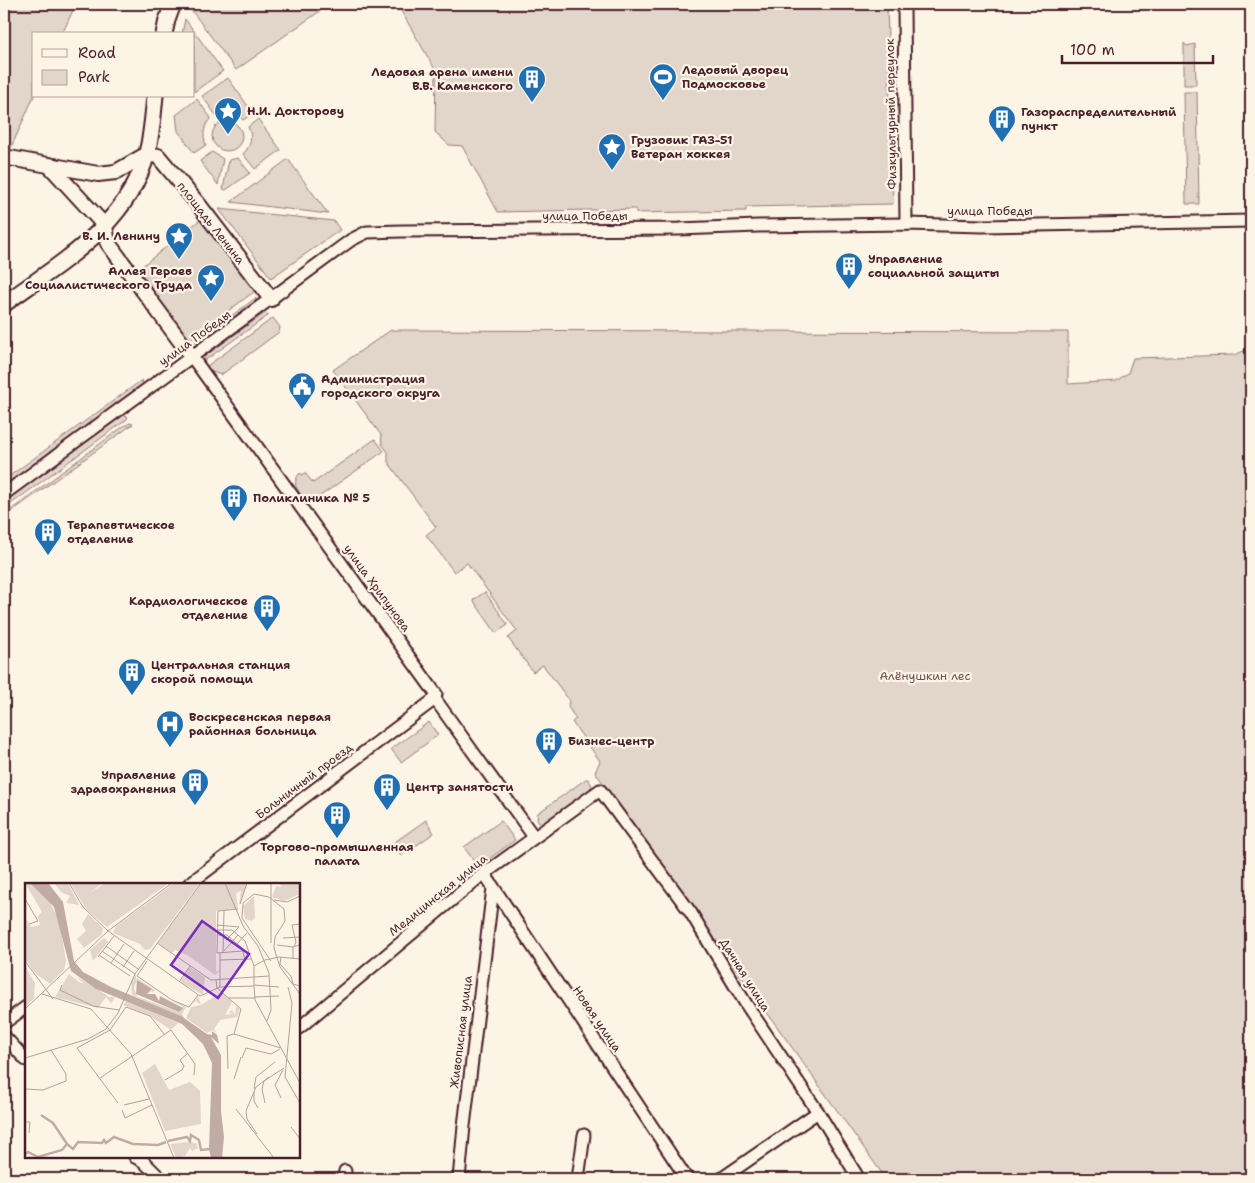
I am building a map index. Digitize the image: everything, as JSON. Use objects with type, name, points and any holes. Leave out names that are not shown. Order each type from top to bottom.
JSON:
[{"type":"main road","points":[[164,32],[173,4]]},
{"type":"main road","points":[[4,304],[81,248],[105,226],[120,208],[134,185],[146,154],[155,98]]},
{"type":"street","name":"Физкультурный переулок","points":[[904,4],[906,224]]},
{"type":"street","points":[[4,157],[98,174],[109,174],[124,168],[146,154]]},
{"type":"street","name":"площадь Ленина","points":[[146,154],[158,156],[199,205],[271,299]]},
{"type":"street","points":[[49,165],[105,226],[108,243],[192,357]]},
{"type":"street","name":"улица Победы","points":[[4,494],[351,240],[367,232],[906,224],[982,226],[1251,221]]},
{"type":"street","name":"улица Хрипунова","points":[[192,357],[436,694],[435,699],[534,837]]},
{"type":"street","name":"Больничный проезд","points":[[190,883],[435,699]]},
{"type":"street","name":"Медицинская улица","points":[[300,1027],[484,873],[600,790]]},
{"type":"street","name":"Дачная улица","points":[[600,790],[691,913],[746,1004],[818,1112],[859,1179]]},
{"type":"street","name":"Новая улица","points":[[484,873],[687,1179]]},
{"type":"street","name":"Живописная улица","points":[[459,1179],[493,888]]},
{"type":"street","points":[[4,1024],[25,1007]]},
{"type":"street","points":[[4,1036],[25,1059]]},
{"type":"street","points":[[721,1179],[818,1112]]},
{"type":"street","points":[[578,1179],[584,1134]]},
{"type":"street","points":[[142,1158],[161,1179]]},
{"type":"green space","points":[[4,4],[76,4],[63,32],[32,32],[33,98],[10,150],[4,149]]},
{"type":"green space","points":[[197,4],[330,4],[236,70],[192,11]]},
{"type":"green space","name":"Ледовый дворец Подмосковье","points":[[397,4],[887,4],[893,204],[746,207],[746,211],[636,213],[636,209],[498,212],[462,146],[449,145],[435,132],[436,71]]},
{"type":"green space","points":[[185,19],[194,32],[182,32]]},
{"type":"green space","points":[[195,33],[223,71],[195,91]]},
{"type":"green space","points":[[1184,43],[1187,46],[1195,44],[1196,85],[1184,85]]},
{"type":"green space","points":[[228,78],[253,113],[243,120],[237,115],[230,113],[216,115],[202,96]]},
{"type":"green space","points":[[1184,92],[1197,92],[1199,204],[1186,204]]},
{"type":"green space","points":[[197,99],[211,118],[204,130],[206,145],[194,153],[178,131],[176,115]]},
{"type":"green space","points":[[258,119],[281,150],[255,169],[243,154],[248,148],[250,141],[248,127]]},
{"type":"green space","points":[[227,121],[238,125],[242,136],[238,147],[227,151],[216,147],[212,136],[216,125]]},
{"type":"green space","points":[[212,152],[223,159],[218,185],[200,161]]},
{"type":"green space","points":[[238,158],[250,173],[226,190],[223,189],[229,160]]},
{"type":"green space","points":[[288,159],[328,214],[231,202]]},
{"type":"green space","points":[[219,209],[334,221],[340,230],[271,278]]},
{"type":"green space","points":[[200,220],[255,291],[188,341],[142,280],[137,270]]},
{"type":"green space","points":[[256,298],[255,304],[203,342],[195,342]]},
{"type":"green space","points":[[265,313],[269,315],[204,361],[205,356]]},
{"type":"green space","points":[[273,318],[280,327],[279,332],[221,375],[212,372],[207,366]]},
{"type":"green space","name":"Алёнушкин лес","points":[[391,330],[1068,332],[1068,384],[1116,381],[1128,373],[1133,358],[1234,355],[1251,348],[1251,1179],[886,1179],[595,772],[600,761],[572,722],[576,719],[568,707],[569,700],[543,665],[533,672],[508,638],[517,631],[467,563],[454,572],[426,535],[436,527],[388,462],[388,452],[382,444],[381,435],[333,370]]},
{"type":"green space","points":[[142,380],[143,384],[140,387],[4,487],[4,480]]},
{"type":"green space","points":[[123,415],[128,417],[126,420],[4,509],[4,501]]},
{"type":"green space","points":[[130,423],[133,424],[4,517],[4,515]]},
{"type":"green space","points":[[375,439],[384,451],[309,504],[297,489],[296,482],[300,473],[302,475],[305,473],[313,483]]},
{"type":"green space","points":[[485,592],[508,625],[496,633],[473,600]]},
{"type":"green space","points":[[429,722],[438,735],[401,762],[391,749]]},
{"type":"green space","points":[[586,779],[592,785],[588,792],[545,822],[538,822],[538,813]]},
{"type":"green space","points":[[426,820],[434,833],[401,856],[392,844]]},
{"type":"green space","points":[[501,821],[515,840],[478,867],[464,847]]},
{"type":"place","name":"Ледовый дворец Подмосковье","points":[[663,101]]},
{"type":"place","name":"Ледовая арена имени В.В. Каменского","points":[[532,103]]},
{"type":"place","name":"Н.И. Докторову","points":[[228,135]]},
{"type":"place","name":"Газораспределительный пункт","points":[[1002,143]]},
{"type":"place","name":"Грузовик ГАЗ-51 Ветеран хоккея","points":[[612,171]]},
{"type":"place","name":"В. И. Ленину","points":[[179,260]]},
{"type":"place","name":"Управление социальной защиты","points":[[849,290]]},
{"type":"place","name":"Аллея Героев Социалистического Труда","points":[[211,302]]},
{"type":"place","name":"Администрация городского округа","points":[[302,410]]},
{"type":"place","name":"Поликлиника № 5","points":[[234,522]]},
{"type":"place","name":"Терапевтическое отделение","points":[[48,556]]},
{"type":"place","name":"Кардиологическое отделение","points":[[267,632]]},
{"type":"place","name":"Центральная станция скорой помощи","points":[[132,696]]},
{"type":"place","name":"Воскресенская первая районная больница","points":[[170,748]]},
{"type":"place","name":"Бизнес-центр","points":[[549,765]]},
{"type":"place","name":"Управление здравохранения","points":[[195,806]]},
{"type":"place","name":"Центр занятости","points":[[387,811]]},
{"type":"place","name":"Торгово-промышленная палата","points":[[337,839]]}]
